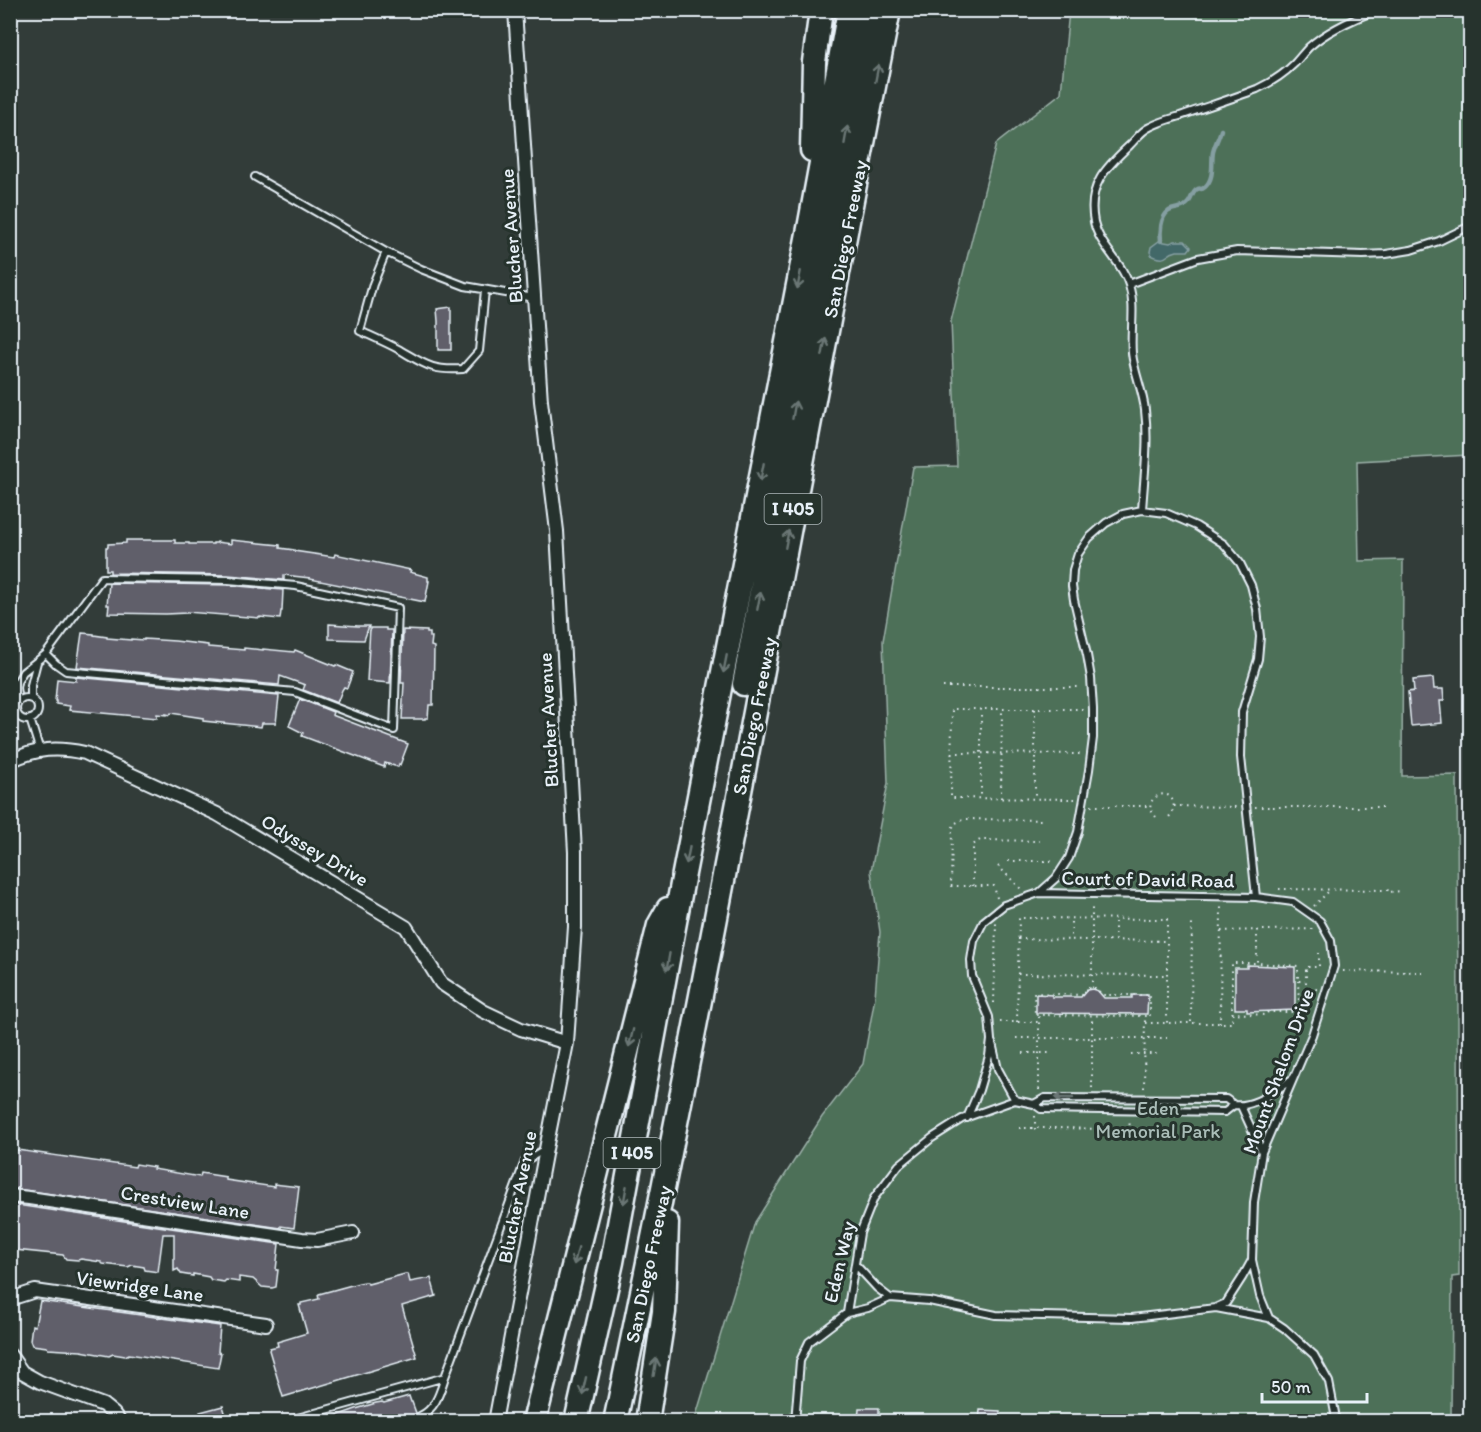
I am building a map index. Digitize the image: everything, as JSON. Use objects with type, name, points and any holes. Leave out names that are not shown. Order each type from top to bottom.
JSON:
[{"type":"highway","points":[[810,223],[814,62],[821,10]]},
{"type":"highway","points":[[810,223],[849,10]]},
{"type":"highway","points":[[600,1422],[654,1160],[869,10]]},
{"type":"highway","name":"San Diego Freeway","points":[[615,1422],[670,1156],[889,10]]},
{"type":"highway","name":"San Diego Freeway","points":[[576,1422],[612,1262],[682,884],[810,223]]},
{"type":"highway","points":[[534,1422],[659,925],[682,884]]},
{"type":"highway","points":[[647,1422],[664,1312],[670,1156]]},
{"type":"street","name":"Blucher Avenue","points":[[495,1422],[567,1043],[575,927],[575,852],[557,531],[542,401],[515,10]]},
{"type":"street","name":"Odyssey Drive","points":[[10,761],[40,750],[64,749],[85,753],[218,814],[406,927],[441,983],[483,1011],[521,1029],[567,1043]]},
{"type":"street","name":"Crestview Lane","points":[[10,1197],[51,1201],[302,1239],[317,1240],[353,1233]]},
{"type":"street","name":"Viewridge Lane","points":[[10,1299],[35,1291],[266,1324]]},
{"type":"street","points":[[10,1355],[22,1372],[40,1382],[104,1405],[120,1422]]},
{"type":"lane","points":[[1142,510],[1147,440],[1145,408],[1133,358],[1133,316],[1129,284],[1121,266],[1103,242],[1095,226],[1092,210],[1098,182],[1108,165],[1148,127],[1257,88],[1276,78],[1294,64],[1309,47],[1329,33],[1353,19],[1377,10]]},
{"type":"lane","points":[[255,177],[386,252],[421,269],[465,286],[534,298]]},
{"type":"lane","points":[[1129,284],[1198,258],[1217,254],[1237,252],[1386,254],[1439,242],[1470,226]]},
{"type":"lane","points":[[386,252],[360,331],[426,366],[446,370],[463,369],[479,351],[485,290]]},
{"type":"lane","points":[[1256,897],[1241,757],[1242,712],[1258,659],[1260,637],[1257,609],[1251,585],[1240,563],[1224,544],[1196,526],[1166,513],[1142,510],[1123,514],[1106,523],[1089,538],[1078,554],[1073,570],[1074,600],[1087,655],[1094,709],[1091,754],[1078,832],[1056,878],[1039,893],[1002,906],[984,921],[974,941],[971,960],[972,976],[989,1022],[998,1069],[1016,1100],[1037,1103],[1045,1098],[1226,1099],[1238,1106],[1262,1152]]},
{"type":"lane","points":[[18,702],[31,699],[37,704],[36,715],[24,720],[18,716],[17,682],[22,672],[46,654],[102,578],[228,580],[296,586],[398,608],[394,729],[295,692],[66,671],[46,654]]},
{"type":"lane","points":[[31,699],[31,685],[38,662]]},
{"type":"lane","points":[[30,719],[40,750]]},
{"type":"lane","name":"Court of David Road","points":[[1039,893],[1256,897]]},
{"type":"lane","name":"Mount Shalom Drive","points":[[1256,897],[1293,902],[1320,921],[1331,941],[1334,966],[1312,1035],[1262,1152],[1254,1202],[1252,1260],[1260,1296],[1269,1318]]},
{"type":"lane","points":[[967,1118],[979,1090],[991,1040]]},
{"type":"lane","points":[[1037,1103],[1041,1109],[1225,1112],[1274,1094],[1295,1077]]},
{"type":"lane","name":"Eden Way","points":[[795,1422],[800,1361],[809,1342],[847,1313],[860,1233],[874,1198],[899,1165],[932,1138],[967,1118],[1016,1100]]},
{"type":"lane","points":[[420,1416],[427,1413],[440,1395],[525,1161],[546,1149]]},
{"type":"lane","points":[[1216,1308],[1226,1303],[1252,1260]]},
{"type":"lane","points":[[855,1264],[877,1288],[890,1298]]},
{"type":"lane","points":[[847,1313],[868,1308],[890,1298],[929,1301],[996,1315],[1132,1318],[1216,1308],[1269,1318],[1284,1328],[1314,1355],[1329,1382],[1335,1413],[1334,1422]]},
{"type":"lane","points":[[283,1422],[445,1377]]},
{"type":"path","points":[[943,687],[1092,687]]},
{"type":"path","points":[[1094,709],[952,709],[951,798],[1035,799],[1150,806]]},
{"type":"path","points":[[981,709],[981,798]]},
{"type":"path","points":[[1001,798],[1002,709]]},
{"type":"path","points":[[1035,709],[1035,799]]},
{"type":"path","points":[[952,753],[1091,754]]},
{"type":"path","points":[[1156,817],[1152,813],[1151,802],[1158,794],[1163,794],[1172,798],[1174,806],[1168,818]]},
{"type":"path","points":[[1174,806],[1382,807]]},
{"type":"path","points":[[1002,906],[996,896],[994,886],[951,886],[954,824],[963,819],[1045,820]]},
{"type":"path","points":[[972,886],[973,845],[980,840],[1039,841]]},
{"type":"path","points":[[1008,861],[1066,861]]},
{"type":"path","points":[[998,866],[1029,897]]},
{"type":"path","points":[[1256,889],[1402,891]]},
{"type":"path","points":[[1308,913],[1330,889]]},
{"type":"path","points":[[1092,894],[1092,988]]},
{"type":"path","points":[[1220,1023],[1221,897]]},
{"type":"path","points":[[983,1004],[995,1003],[996,911]]},
{"type":"path","points":[[1017,1022],[1019,918],[1092,918],[1167,919],[1167,1023]]},
{"type":"path","points":[[1191,1023],[1192,920]]},
{"type":"path","points":[[1071,922],[1071,940]]},
{"type":"path","points":[[1115,922],[1115,941]]},
{"type":"path","points":[[1221,931],[1324,929]]},
{"type":"path","points":[[1257,930],[1257,963]]},
{"type":"path","points":[[1018,939],[1167,942]]},
{"type":"path","points":[[1319,953],[1319,967],[1306,967],[1306,990],[1326,989]]},
{"type":"path","points":[[1145,1023],[1232,1023],[1232,1013],[1232,963],[1298,966],[1299,1004],[1296,1012],[1268,1012],[1265,1015],[1232,1013]]},
{"type":"path","points":[[1332,971],[1424,972]]},
{"type":"path","points":[[1018,974],[1167,975]]},
{"type":"path","points":[[1298,981],[1305,981]]},
{"type":"path","points":[[1088,988],[1092,988],[1103,995],[1150,995],[1150,1016],[1035,1015],[1034,993],[1082,995],[1088,988]]},
{"type":"path","points":[[1037,1103],[1039,1015]]},
{"type":"path","points":[[1092,1016],[1092,1098]]},
{"type":"path","points":[[1144,1098],[1145,1016]]},
{"type":"path","points":[[989,1022],[1039,1022]]},
{"type":"path","points":[[1016,1038],[1167,1038]]},
{"type":"path","points":[[1023,1053],[1052,1053]]},
{"type":"path","points":[[1131,1054],[1161,1054]]},
{"type":"path","points":[[1019,1128],[1145,1129]]},
{"type":"path","points":[[857,1412],[857,1422]]},
{"type":"path","points":[[880,1422],[880,1417],[978,1422]]},
{"type":"green space","name":"Eden Memorial Park","points":[[1069,11],[1470,11],[1470,455],[1357,461],[1359,561],[1403,560],[1402,776],[1457,775],[1459,1276],[1452,1277],[1451,1421],[694,1422],[755,1222],[822,1117],[863,1064],[875,997],[880,932],[871,871],[888,783],[883,641],[913,467],[957,466],[951,321],[996,144],[1061,93]]},
{"type":"water","points":[[1159,241],[1170,243],[1185,241],[1191,247],[1188,251],[1177,251],[1164,258],[1158,258],[1152,256],[1150,252],[1151,247]]},
{"type":"building","points":[[451,307],[451,350],[438,350],[437,309]]},
{"type":"building","points":[[126,540],[175,540],[175,543],[189,544],[217,542],[231,544],[231,540],[280,545],[280,548],[294,551],[334,557],[335,554],[411,570],[410,572],[428,577],[429,581],[425,602],[310,578],[284,575],[284,580],[228,575],[110,573],[110,570],[106,570],[106,547],[108,544],[126,543]]},
{"type":"building","points":[[109,583],[228,585],[283,590],[282,611],[280,619],[187,612],[108,613]]},
{"type":"building","points":[[329,624],[369,626],[364,640],[329,639]]},
{"type":"building","points":[[370,628],[392,630],[390,683],[367,681]]},
{"type":"building","points":[[403,630],[427,631],[432,637],[431,646],[434,647],[433,705],[429,705],[428,718],[425,719],[402,719]]},
{"type":"building","points":[[82,633],[107,638],[175,641],[244,650],[244,648],[294,652],[295,650],[353,672],[347,688],[344,687],[342,690],[337,703],[303,690],[305,685],[280,676],[279,685],[77,667]]},
{"type":"building","points":[[76,677],[279,696],[276,723],[262,723],[261,727],[203,721],[203,718],[171,713],[170,715],[157,714],[157,718],[69,710],[70,706],[56,704],[57,679],[76,681]]},
{"type":"building","points":[[1433,678],[1434,689],[1443,689],[1444,701],[1440,701],[1442,723],[1411,726],[1408,692],[1414,691],[1413,680]]},
{"type":"building","points":[[300,699],[333,712],[332,715],[408,744],[400,765],[398,767],[385,763],[384,767],[302,736],[303,733],[289,726]]},
{"type":"building","points":[[1247,965],[1295,967],[1295,1010],[1247,1012],[1247,1009],[1235,1009],[1235,968],[1247,968]]},
{"type":"building","points":[[1087,990],[1098,991],[1104,998],[1132,998],[1132,995],[1148,995],[1147,1014],[1036,1013],[1036,994],[1052,995],[1052,997],[1081,997]]},
{"type":"building","points":[[10,1149],[135,1167],[136,1164],[200,1177],[201,1173],[226,1177],[226,1180],[274,1187],[274,1184],[299,1187],[294,1228],[281,1226],[281,1228],[10,1188]]},
{"type":"building","points":[[10,1204],[279,1244],[276,1287],[262,1287],[253,1279],[239,1277],[239,1282],[226,1280],[224,1282],[193,1274],[193,1276],[181,1274],[178,1269],[174,1271],[174,1234],[163,1234],[158,1272],[132,1265],[128,1267],[103,1264],[81,1259],[66,1259],[63,1255],[15,1250],[15,1248],[10,1248]]},
{"type":"building","points":[[408,1274],[410,1282],[431,1278],[436,1296],[402,1306],[417,1357],[283,1397],[269,1350],[278,1346],[277,1342],[307,1333],[299,1305],[319,1299],[319,1294]]},
{"type":"building","points":[[40,1301],[220,1326],[218,1352],[221,1353],[218,1368],[129,1354],[109,1356],[32,1345],[30,1340],[32,1325],[35,1326]]},
{"type":"building","points":[[409,1396],[416,1413],[416,1422],[395,1422],[394,1419],[385,1422],[325,1422],[325,1420],[356,1409]]},
{"type":"building","points":[[223,1406],[228,1422],[203,1422],[200,1412]]},
{"type":"building","points":[[859,1408],[879,1408],[879,1422],[858,1422]]},
{"type":"building","points":[[980,1410],[1000,1411],[1000,1422],[979,1422]]},
{"type":"waterway","points":[[1161,241],[1161,225],[1166,214],[1186,205],[1193,193],[1208,183],[1213,152],[1221,130]]}]
